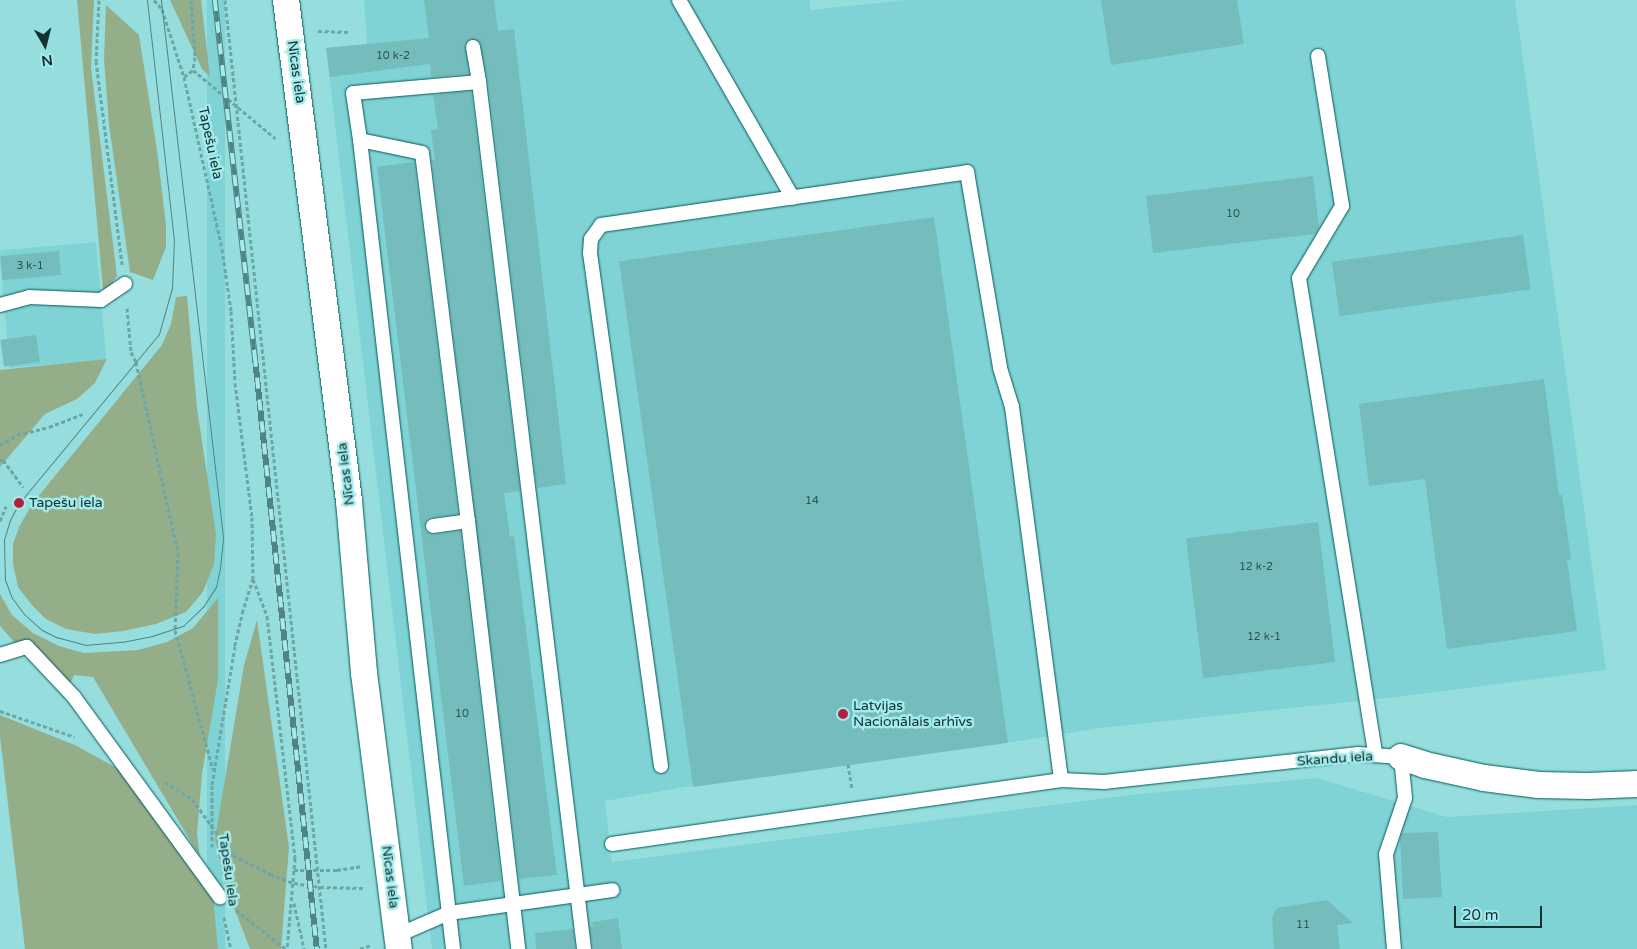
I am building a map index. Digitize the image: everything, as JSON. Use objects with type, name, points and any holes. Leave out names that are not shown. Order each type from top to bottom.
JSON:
[{"type":"street","name":"Nīcas iela","points":[[286,0],[349,501],[364,673],[399,942]]},
{"type":"street","name":"Skandu iela","points":[[1401,756],[1425,764],[1484,778],[1539,785],[1637,784]]},
{"type":"lane","points":[[679,0],[793,198]]},
{"type":"lane","points":[[472,47],[479,82],[584,949]]},
{"type":"lane","points":[[1318,56],[1342,206],[1299,278],[1375,755]]},
{"type":"lane","points":[[453,949],[353,93],[479,82]]},
{"type":"lane","points":[[360,140],[422,152],[468,521],[518,949]]},
{"type":"lane","points":[[661,766],[590,253],[591,239],[601,225],[967,172],[1000,368],[1012,406],[1061,780]]},
{"type":"lane","points":[[0,305],[29,297],[101,300],[125,289]]},
{"type":"lane","points":[[433,526],[468,521]]},
{"type":"lane","points":[[0,655],[27,647],[74,697],[220,897]]},
{"type":"lane","name":"Skandu iela","points":[[612,844],[1061,780],[1104,782],[1358,754],[1401,756]]},
{"type":"lane","points":[[1394,949],[1386,854],[1406,798],[1401,756]]},
{"type":"lane","points":[[399,942],[449,913],[513,902],[612,890]]},
{"type":"path","points":[[99,0],[96,61],[125,289],[131,352],[136,362],[178,554],[175,630],[214,774]]},
{"type":"path","name":"Tapešu iela","points":[[154,0],[162,8],[184,77],[222,249],[231,312],[235,383],[252,517],[253,578],[235,646],[214,774],[211,826],[212,849]]},
{"type":"path","points":[[184,77],[193,70],[195,57],[191,0]]},
{"type":"path","points":[[225,0],[326,949]]},
{"type":"path","points":[[193,70],[308,165]]},
{"type":"path","points":[[0,445],[17,435],[49,427],[83,414]]},
{"type":"path","points":[[0,460],[3,460],[22,487]]},
{"type":"path","points":[[0,521],[6,506]]},
{"type":"path","points":[[253,578],[266,616],[295,858],[293,900],[286,949]]},
{"type":"path","points":[[0,711],[78,739]]},
{"type":"path","points":[[131,774],[149,775],[170,784],[192,799],[233,855],[270,874],[294,883],[320,887],[360,888],[390,874]]},
{"type":"path","points":[[294,870],[317,869],[390,874]]},
{"type":"path","points":[[220,897],[286,949]]},
{"type":"path","name":"Tapešu iela","points":[[220,897],[231,949]]},
{"type":"path","points":[[293,900],[304,949]]},
{"type":"shaded area","points":[[207,0],[225,0],[225,949],[207,949]]},
{"type":"shaded area","points":[[364,0],[810,0],[810,10],[906,0],[1515,0],[1606,670],[1397,697],[1100,728],[1006,743],[690,786],[605,801],[612,862],[1129,795],[1317,778],[1447,817],[1637,805],[1637,949],[432,949],[326,48],[367,44]]},
{"type":"shaded area","points":[[96,242],[106,360],[10,368],[0,250]]},
{"type":"green space","points":[[77,0],[94,0],[91,68],[117,276],[109,287],[103,289]]},
{"type":"green space","points":[[170,0],[201,0],[210,77],[202,69]]},
{"type":"green space","points":[[106,5],[139,35],[157,150],[166,225],[166,247],[153,280],[130,272],[109,125],[104,59]]},
{"type":"green space","points":[[187,296],[197,408],[216,534],[214,564],[203,592],[186,612],[156,624],[123,631],[95,634],[66,629],[46,619],[18,587],[13,564],[13,544],[19,527],[32,504],[162,345],[171,324],[176,297]]},
{"type":"green space","points":[[107,359],[95,383],[77,399],[45,414],[0,467],[0,370]]},
{"type":"green space","points":[[0,594],[12,615],[33,633],[59,646],[84,653],[138,650],[167,642],[193,628],[218,598],[218,680],[202,774],[197,834],[200,857],[93,677],[74,675],[64,698],[0,626]]},
{"type":"green space","points":[[257,620],[289,847],[281,949],[250,949],[224,882],[215,839],[244,665]]},
{"type":"green space","points":[[0,715],[77,746],[122,771],[213,896],[218,949],[25,949],[0,736]]},
{"type":"building","points":[[424,0],[494,0],[498,31],[514,29],[566,484],[537,488],[488,81],[480,42],[471,39],[465,44],[469,74],[431,77],[430,64],[330,77],[326,48],[429,38]]},
{"type":"building","points":[[1101,0],[1237,0],[1244,44],[1111,65]]},
{"type":"building","points":[[471,91],[520,491],[504,493],[510,537],[514,536],[557,875],[519,879],[432,160],[435,160],[431,130],[438,129],[433,95]]},
{"type":"building","points":[[414,162],[458,514],[431,517],[427,519],[424,527],[426,532],[434,535],[460,531],[501,881],[464,886],[377,167]]},
{"type":"building","points":[[1313,176],[1319,227],[1315,234],[1153,253],[1146,196]]},
{"type":"building","points":[[934,217],[1008,743],[693,787],[619,261]]},
{"type":"building","points":[[1523,235],[1531,289],[1340,316],[1332,262]]},
{"type":"building","points":[[59,251],[61,275],[2,280],[0,256]]},
{"type":"building","points":[[36,335],[40,362],[4,367],[0,340]]},
{"type":"building","points":[[1544,379],[1559,495],[1562,495],[1571,559],[1567,560],[1577,631],[1447,649],[1425,479],[1369,486],[1359,404]]},
{"type":"building","points":[[1318,522],[1335,662],[1203,678],[1186,538]]},
{"type":"building","points":[[1438,832],[1442,897],[1403,899],[1400,839],[1402,833]]},
{"type":"building","points":[[1327,900],[1353,923],[1337,925],[1340,949],[1274,949],[1272,917],[1277,908]]},
{"type":"building","points":[[618,918],[622,949],[593,949],[590,927],[593,927],[592,922]]},
{"type":"building","points":[[573,929],[575,949],[536,949],[535,933]]},
{"type":"tram line","points":[[147,0],[174,239],[172,288],[159,334],[19,503],[10,520],[4,540],[5,580],[12,598],[24,614],[42,630],[56,637],[85,645],[122,642],[152,636],[183,626],[203,607],[216,587],[220,568],[223,537],[161,0]]},
{"type":"railway","points":[[215,0],[255,356],[317,949]]},
{"type":"place","name":"Tapešu iela","points":[[19,503]]},
{"type":"place","name":"Latvijas Nacionālais arhīvs","points":[[843,714]]}]
